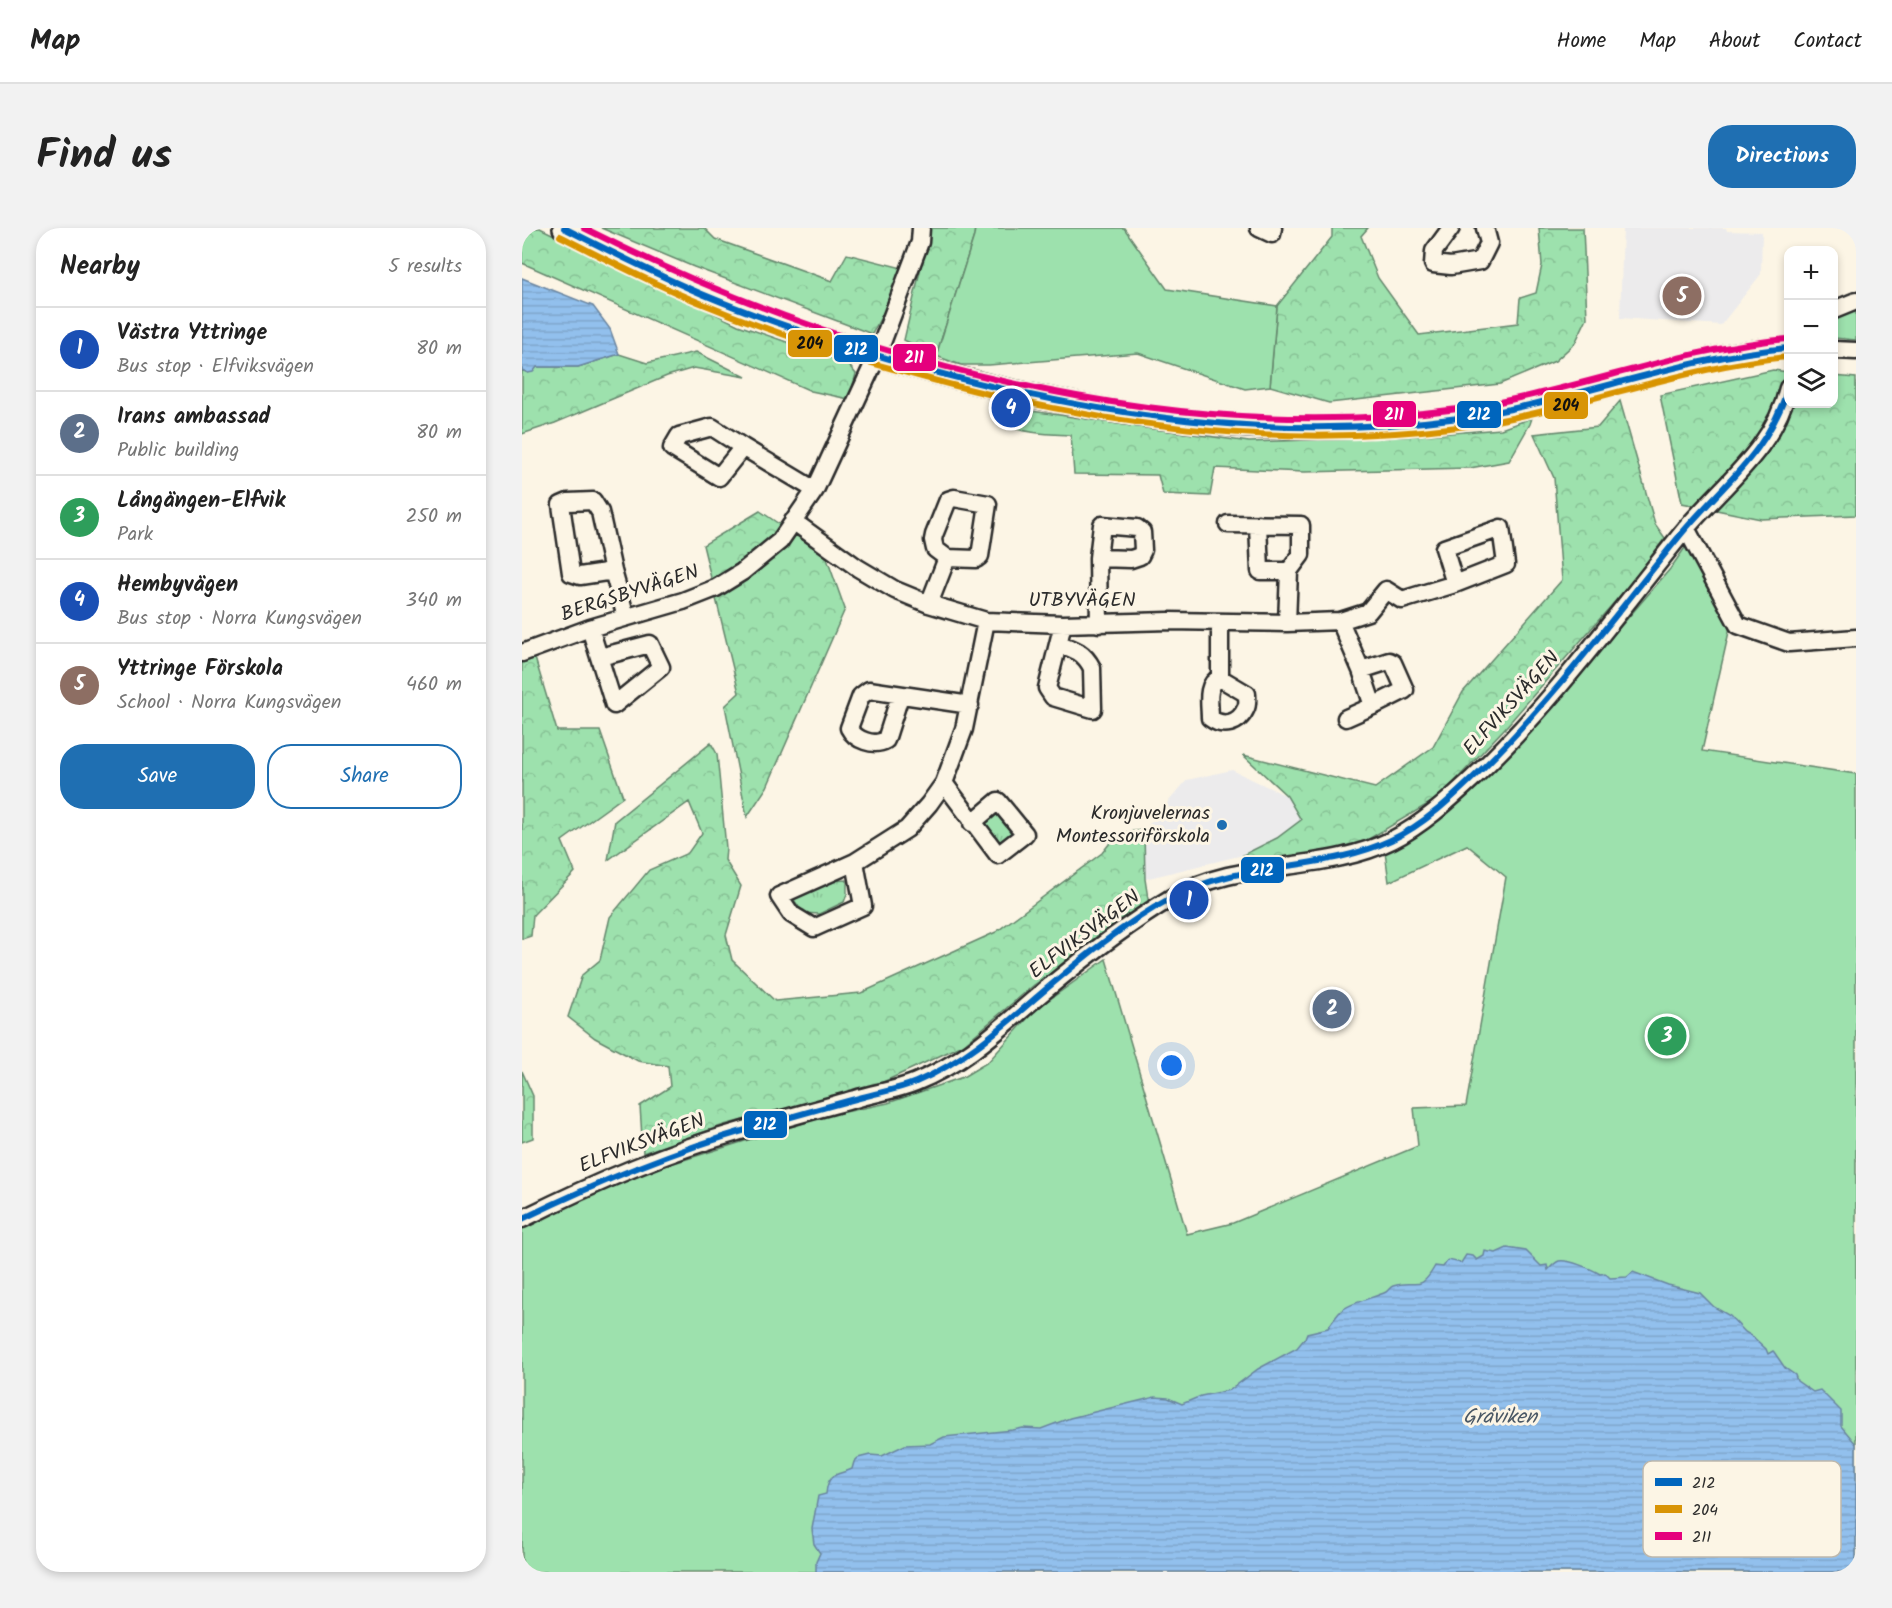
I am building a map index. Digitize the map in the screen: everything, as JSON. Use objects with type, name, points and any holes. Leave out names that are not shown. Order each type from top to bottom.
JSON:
[{"type":"main road","points":[[564,228],[661,276],[718,300],[877,356],[1003,389],[1095,409],[1198,423],[1296,428],[1404,424],[1496,412],[1549,401],[1721,355],[1784,348]]},
{"type":"street","name":"BERGSBYVÄGEN","points":[[522,653],[590,628],[683,601],[716,588],[742,572],[780,541],[815,490],[877,356],[920,242],[921,228]]},
{"type":"street","points":[[1259,228],[1272,234],[1273,228]]},
{"type":"street","points":[[1451,228],[1434,251],[1433,264],[1451,266],[1479,261],[1489,243],[1485,228]]},
{"type":"street","points":[[1838,308],[1856,301]]},
{"type":"street","points":[[1838,350],[1856,351]]},
{"type":"street","name":"ELFVIKSVÄGEN","points":[[522,1219],[579,1191],[661,1156],[730,1134],[914,1083],[960,1060],[993,1037],[1042,993],[1112,936],[1176,895],[1232,875],[1320,862],[1366,852],[1396,838],[1443,806],[1494,758],[1556,691],[1686,528],[1764,444],[1778,420],[1784,401]]},
{"type":"street","points":[[743,447],[815,490]]},
{"type":"street","points":[[613,571],[580,576],[571,573],[561,505],[568,502],[593,501],[600,512],[626,617]]},
{"type":"street","name":"UTBYVÄGEN","points":[[793,521],[895,590],[929,604],[986,621],[1063,624],[1169,621],[1220,623],[1340,621],[1368,612],[1386,590],[1402,600],[1455,584]]},
{"type":"street","points":[[1228,524],[1301,525],[1301,555],[1289,571],[1287,623]]},
{"type":"street","points":[[1258,524],[1260,571],[1289,571]]},
{"type":"street","points":[[1686,528],[1738,625],[1789,643],[1856,638]]},
{"type":"street","points":[[929,604],[947,558]]},
{"type":"street","points":[[1098,558],[1099,624]]},
{"type":"street","points":[[855,862],[863,906],[814,928],[791,914],[778,896],[855,862],[907,829],[929,804],[944,783],[964,729],[986,621]]},
{"type":"street","points":[[1340,621],[1361,670],[1373,706]]},
{"type":"street","points":[[1220,623],[1220,678]]},
{"type":"street","points":[[1059,644],[1063,624]]},
{"type":"street","points":[[590,628],[600,657]]},
{"type":"street","points":[[1346,718],[1405,690],[1393,663],[1389,661],[1361,670]]},
{"type":"street","points":[[900,696],[970,705]]},
{"type":"street","points":[[944,783],[972,823]]},
{"type":"shaded area","points":[[1623,228],[1726,228],[1727,231],[1762,232],[1761,274],[1721,325],[1620,318]]},
{"type":"shaded area","name":"Kronjuvelernas Montessoriförskola","points":[[1232,770],[1287,796],[1302,820],[1277,838],[1243,855],[1145,879],[1144,830],[1187,780]]},
{"type":"green space","points":[[522,228],[540,228],[738,325],[847,363],[856,374],[849,399],[811,391],[522,263]]},
{"type":"green space","points":[[601,228],[704,228],[715,239],[832,281],[847,254],[906,269],[872,334],[694,267]]},
{"type":"green space","points":[[930,228],[975,228],[936,356],[904,340]]},
{"type":"green space","points":[[975,228],[1124,228],[1167,289],[1277,306],[1270,386],[1245,389],[1138,353],[989,365],[961,365],[936,356]]},
{"type":"green space","points":[[1332,228],[1368,228],[1361,236],[1378,278],[1419,335],[1518,323],[1520,298],[1536,293],[1542,265],[1539,228],[1583,228],[1587,318],[1575,343],[1555,361],[1500,384],[1329,403],[1270,386],[1277,306],[1332,237]]},
{"type":"green space","points":[[1856,311],[1856,340],[1838,338],[1838,318]]},
{"type":"green space","points":[[696,352],[746,377],[694,368],[667,376],[555,423],[522,434],[522,370],[528,373],[537,367],[578,367],[619,354],[647,363]]},
{"type":"green space","points":[[1773,370],[1784,371],[1784,408],[1838,408],[1838,376],[1856,378],[1856,515],[1761,519],[1682,503],[1660,395]]},
{"type":"green space","points":[[1620,401],[1655,524],[1665,538],[1631,583],[1505,728],[1440,797],[1367,840],[1318,854],[1241,864],[1243,855],[1277,838],[1301,820],[1287,796],[1243,755],[1375,788],[1433,747],[1463,692],[1562,580],[1554,478],[1534,434],[1598,427]]},
{"type":"green space","points":[[1031,411],[1249,442],[1403,437],[1501,429],[1532,418],[1509,461],[1470,468],[1304,472],[1215,468],[1210,496],[1163,494],[1158,475],[1074,474],[1071,435],[1044,434],[1001,423],[1004,415],[1018,416]]},
{"type":"green space","points":[[760,511],[826,556],[845,609],[767,787],[747,817],[725,706],[739,693],[703,545]]},
{"type":"green space","points":[[1694,535],[1733,614],[1702,751],[1856,774],[1856,1572],[522,1572],[522,1227],[587,1195],[648,1171],[826,1116],[888,1103],[963,1077],[988,1062],[1035,1010],[1106,959],[1187,1234],[1233,1223],[1418,1146],[1414,1108],[1466,1106],[1506,877],[1467,845],[1389,882],[1385,852],[1452,804],[1584,669],[1670,569]]},
{"type":"green space","points":[[535,658],[557,731],[600,731],[623,797],[562,841],[575,872],[533,915],[531,936],[522,939],[522,663]]},
{"type":"green space","points":[[711,743],[717,754],[726,848],[725,860],[741,886],[726,935],[732,960],[775,1001],[861,993],[996,932],[1102,853],[1118,833],[1144,830],[1145,879],[1149,905],[1034,985],[963,1045],[881,1083],[724,1125],[643,1153],[640,1106],[670,1087],[668,1066],[638,1061],[595,1038],[568,1017],[582,975],[600,960],[610,917],[649,870],[688,853],[702,833],[689,802],[608,860],[615,821]]},
{"type":"green space","points":[[998,810],[1015,828],[1014,835],[996,845],[982,819]]},
{"type":"green space","points":[[847,880],[847,894],[844,902],[819,914],[803,913],[794,900],[800,890],[828,881]]},
{"type":"green space","points":[[522,1071],[533,1096],[533,1138],[522,1142]]},
{"type":"water","points":[[522,278],[593,306],[610,329],[619,354],[578,367],[537,367],[533,372],[528,373],[522,370]]},
{"type":"water","name":"Gråviken","points":[[1507,1248],[1526,1251],[1541,1266],[1547,1265],[1548,1270],[1559,1261],[1568,1261],[1600,1274],[1605,1273],[1610,1278],[1627,1277],[1633,1272],[1668,1285],[1700,1293],[1714,1307],[1730,1316],[1766,1349],[1768,1354],[1773,1351],[1785,1368],[1795,1375],[1797,1381],[1813,1392],[1820,1390],[1841,1411],[1841,1426],[1856,1444],[1856,1572],[816,1572],[816,1562],[820,1553],[814,1544],[812,1529],[818,1496],[826,1494],[831,1478],[852,1469],[858,1458],[870,1455],[882,1456],[905,1445],[930,1444],[944,1437],[1023,1428],[1041,1429],[1070,1418],[1155,1397],[1168,1398],[1182,1404],[1201,1396],[1230,1390],[1258,1369],[1297,1348],[1307,1333],[1328,1328],[1339,1313],[1348,1306],[1386,1292],[1393,1286],[1421,1283],[1430,1275],[1435,1266],[1443,1267],[1448,1260],[1461,1263],[1466,1255],[1473,1256],[1477,1260],[1484,1256],[1485,1251],[1496,1253]]},
{"type":"transit line","name":"212","points":[[564,228],[702,294],[868,353],[990,386],[1056,400],[1123,412],[1190,420],[1257,426],[1324,427],[1392,425],[1459,418],[1541,402],[1705,361],[1784,348]]},
{"type":"transit line","name":"211","points":[[584,228],[684,275],[788,317],[897,353],[1009,382],[1122,403],[1235,416],[1347,418],[1458,409],[1540,393],[1704,352],[1784,339]]},
{"type":"transit line","name":"204","points":[[560,236],[698,302],[781,334],[865,361],[988,394],[1054,408],[1188,429],[1323,436],[1458,427],[1541,412],[1705,370],[1784,357]]},
{"type":"transit line","name":"212","points":[[522,1219],[662,1158],[749,1129],[897,1089],[933,1074],[980,1044],[1069,970],[1136,919],[1171,898],[1197,886],[1252,872],[1337,858],[1391,840],[1416,826],[1463,788],[1511,740],[1562,682],[1682,533],[1757,449],[1769,431],[1784,398]]},
{"type":"place","name":"Yttringe Förskola","points":[[1682,296]]},
{"type":"place","name":"Hembyvägen","points":[[1011,408]]},
{"type":"place","name":"Kronjuvelernas Montessoriförskola","points":[[1222,825]]},
{"type":"place","name":"Västra Yttringe","points":[[1189,900]]},
{"type":"place","name":"Irans ambassad","points":[[1332,1009]]},
{"type":"place","name":"Långängen-Elfvik","points":[[1667,1036]]}]
